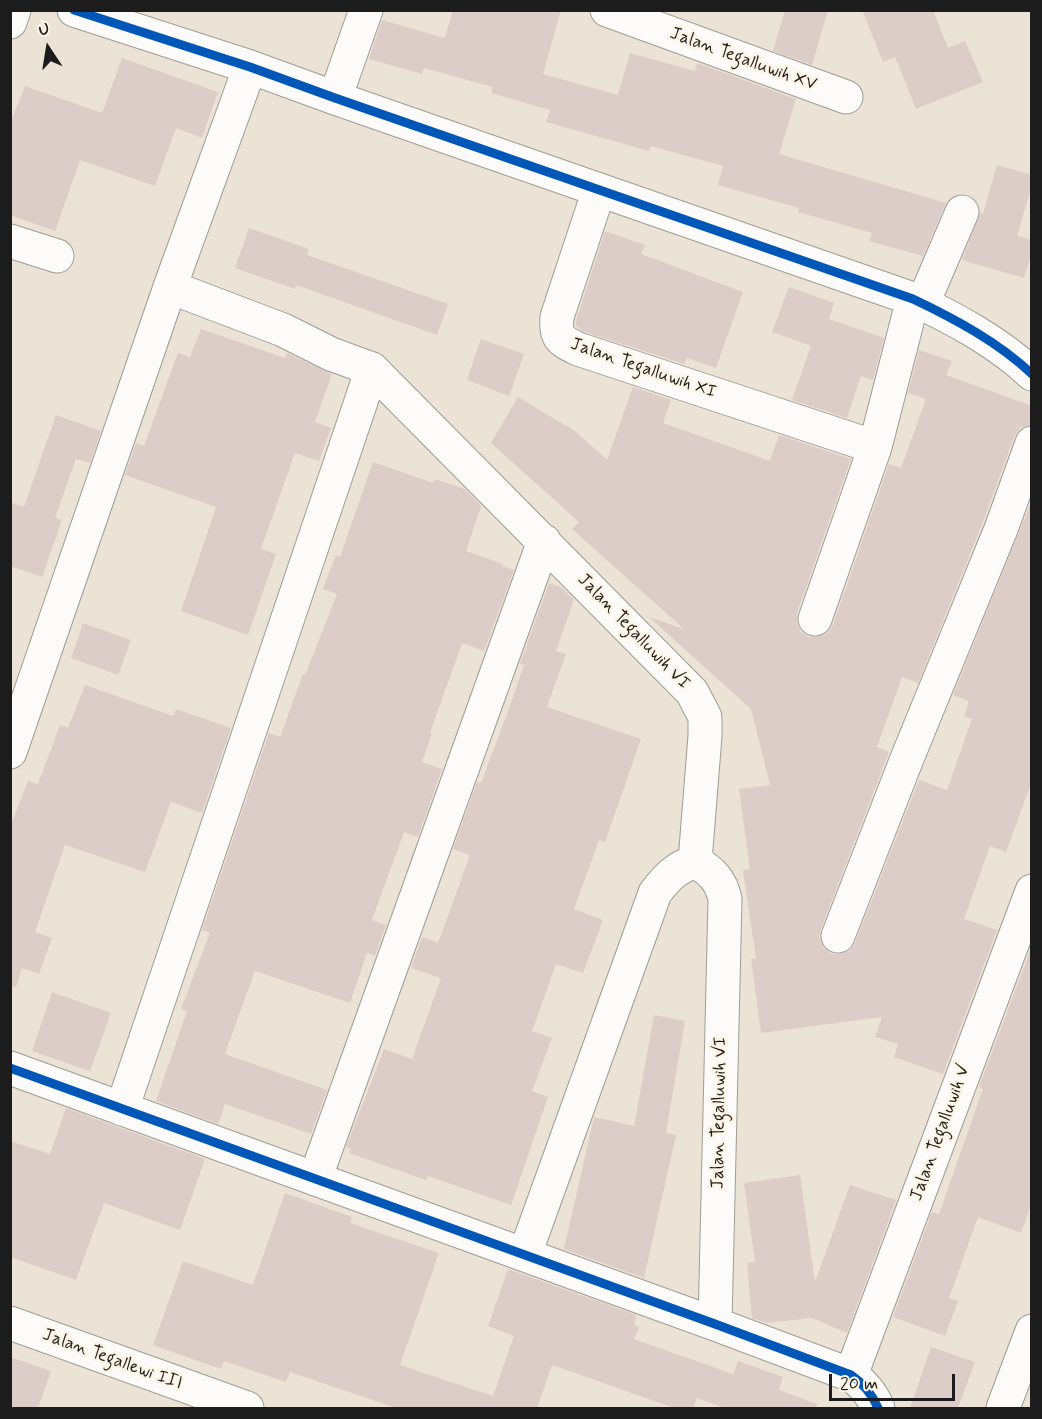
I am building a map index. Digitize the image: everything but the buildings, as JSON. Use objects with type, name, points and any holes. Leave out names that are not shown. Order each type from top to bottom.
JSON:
[{"type":"street","points":[[10,22],[14,10]]},
{"type":"street","points":[[74,10],[250,67],[918,301],[947,315],[1012,356],[1031,372]]},
{"type":"street","points":[[335,98],[366,10]]},
{"type":"street","name":"Jalan Tegalluwih XV","points":[[607,10],[846,97]]},
{"type":"street","points":[[10,752],[170,287],[250,67]]},
{"type":"street","name":"Jalan Tegalluwih XI","points":[[599,190],[557,317],[555,331],[562,341],[578,349],[875,447]]},
{"type":"street","points":[[815,619],[875,447],[918,301],[962,212]]},
{"type":"street","points":[[10,242],[57,256]]},
{"type":"street","name":"Jalan Tegalluwih VI","points":[[170,287],[283,330],[331,354],[372,369],[692,692],[705,717],[695,861],[713,874],[722,888],[725,899],[715,1324]]},
{"type":"street","points":[[122,1109],[372,369]]},
{"type":"street","points":[[838,936],[906,761],[1001,529],[1032,443]]},
{"type":"street","points":[[315,1179],[544,541]]},
{"type":"street","points":[[525,1254],[655,893],[668,876],[680,867],[695,861]]},
{"type":"street","name":"Jalan Tegalluwih V","points":[[851,1375],[1032,891]]},
{"type":"street","points":[[10,1068],[525,1254],[851,1375],[861,1382],[873,1396],[878,1408]]},
{"type":"street","name":"Jalan Tegallewi III","points":[[10,1323],[247,1408]]},
{"type":"street","points":[[1003,1408],[1032,1331]]},
{"type":"cycle path","points":[[74,10],[250,67],[913,299],[975,332],[1019,362],[1032,374]]},
{"type":"cycle path","points":[[10,1068],[851,1375],[867,1390],[878,1408]]}]
